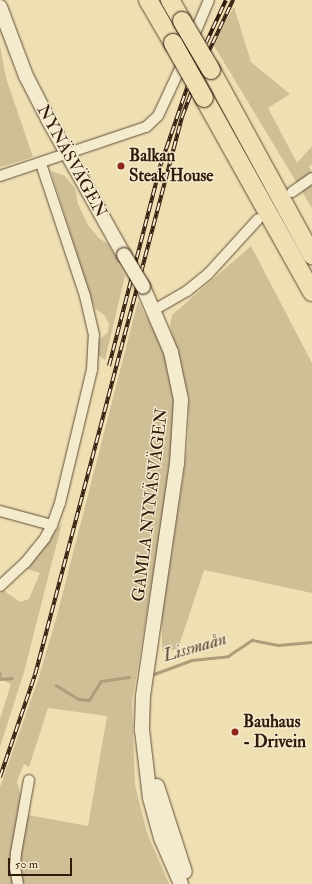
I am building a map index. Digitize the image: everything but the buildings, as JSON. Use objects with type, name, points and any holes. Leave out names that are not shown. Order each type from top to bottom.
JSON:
[{"type":"highway","points":[[148,0],[312,292]]},
{"type":"highway","points":[[170,0],[211,70],[312,255]]},
{"type":"street","points":[[0,176],[41,164],[146,127],[158,116],[209,0]]},
{"type":"street","name":"NYNÄSVÄGEN","points":[[0,8],[26,76],[66,155],[143,287],[154,310]]},
{"type":"street","points":[[0,586],[25,563],[52,525],[60,503],[88,392],[94,335],[86,296],[41,164]]},
{"type":"street","points":[[292,192],[312,178]]},
{"type":"street","points":[[154,310],[187,291],[208,274],[258,219]]},
{"type":"street","name":"GAMLA NYNÄSVÄGEN","points":[[154,310],[171,352],[181,400],[177,463],[148,661],[142,730],[150,798],[161,838],[181,884]]},
{"type":"street","points":[[0,511],[52,525]]},
{"type":"street","name":"GAMLA NYNÄSVÄGEN","points":[[148,661],[148,710],[153,762],[163,807],[190,884]]},
{"type":"street","points":[[18,884],[14,867],[29,780]]},
{"type":"shaded area","points":[[234,7],[251,62],[290,94],[268,108],[297,163],[312,146],[312,164],[309,167],[312,172],[312,208],[213,44]]},
{"type":"shaded area","points":[[0,46],[6,78],[33,157],[0,167]]},
{"type":"shaded area","points":[[51,171],[65,176],[75,188],[78,204],[88,225],[99,238],[108,244],[125,276],[105,360],[97,354],[98,341],[108,332],[109,324],[105,316],[95,308],[87,287]]},
{"type":"shaded area","points":[[251,246],[312,363],[312,593],[204,570],[178,649],[162,651],[162,617],[188,443],[189,397],[170,326],[172,315]]},
{"type":"shaded area","points":[[138,301],[163,348],[173,387],[173,456],[132,702],[135,785],[147,833],[169,884],[22,884],[20,854],[28,815],[88,826],[107,716],[48,708],[29,767],[24,764],[17,781],[22,801],[14,884],[0,884],[0,787],[38,680],[56,619]]},
{"type":"shaded area","points":[[62,523],[24,672],[0,747],[0,719],[11,684],[0,679],[0,593],[3,590],[20,602],[29,599],[40,573],[27,569]]},
{"type":"waterway","name":"Lissmaån","points":[[154,674],[192,660],[228,656],[252,640],[278,645],[312,642]]},
{"type":"waterway","name":"Lissmaån","points":[[0,673],[0,679],[12,678]]},
{"type":"waterway","name":"Lissmaån","points":[[56,685],[78,699],[89,700],[101,681],[129,677]]},
{"type":"railway","points":[[206,43],[226,0]]},
{"type":"railway","points":[[0,777],[35,675],[182,117],[199,72],[233,0]]},
{"type":"railway","points":[[109,366],[161,164],[189,82]]},
{"type":"place","name":"Balkan Steak House","points":[[121,166]]},
{"type":"place","name":"Bauhaus - Drivein","points":[[235,732]]}]
